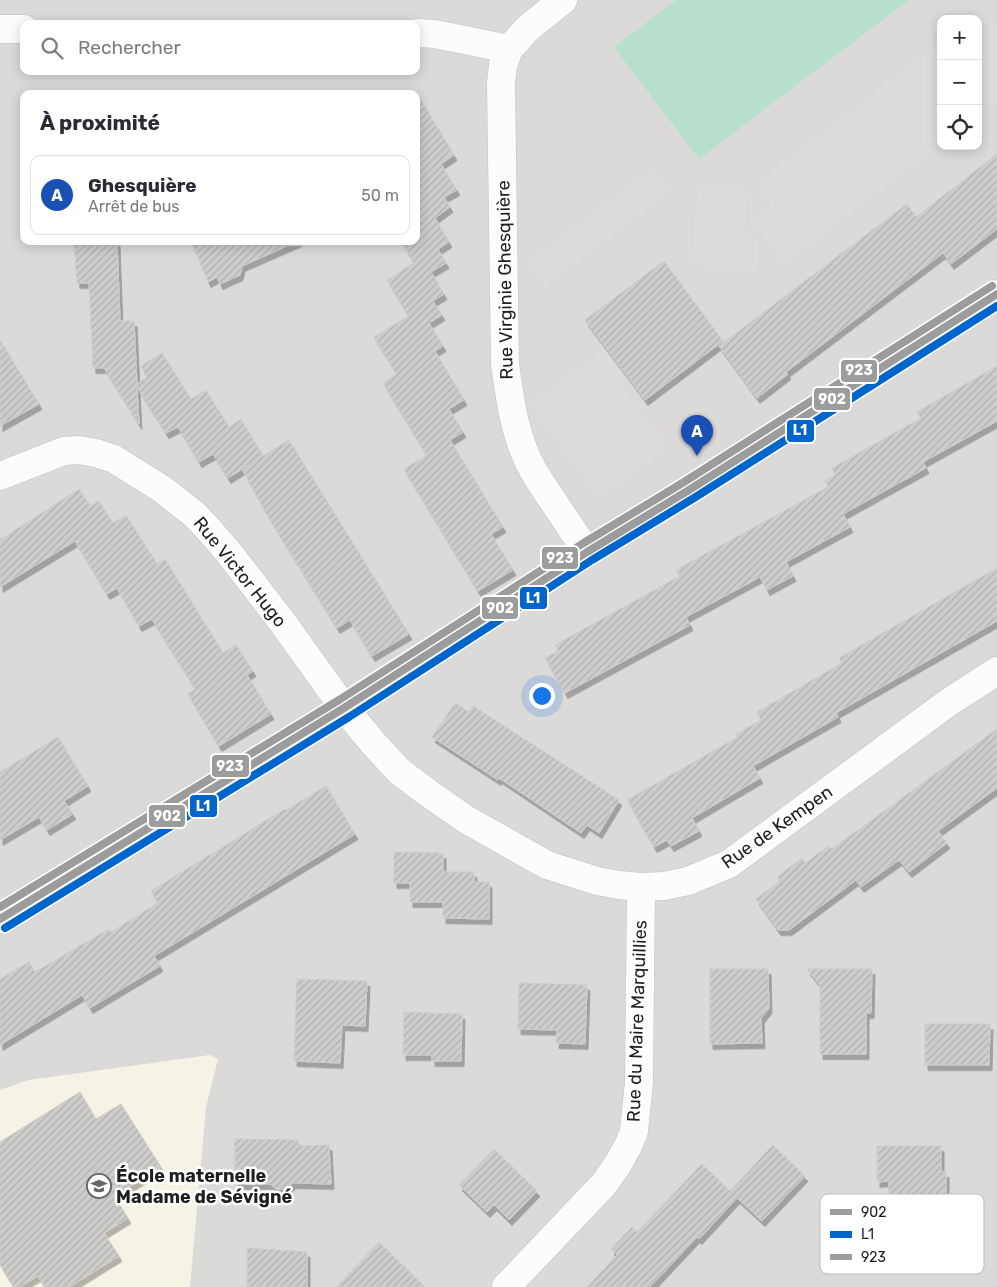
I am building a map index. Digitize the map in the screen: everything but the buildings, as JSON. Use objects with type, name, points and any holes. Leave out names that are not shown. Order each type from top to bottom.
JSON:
[{"type":"street","points":[[420,33],[435,34],[509,49],[528,28],[563,0]]},
{"type":"street","points":[[0,29],[20,29]]},
{"type":"street","name":"Rue Virginie Ghesquière","points":[[509,49],[503,65],[501,84],[505,364],[507,383],[514,419],[527,459],[587,552]]},
{"type":"street","points":[[0,919],[344,708],[587,552],[997,294]]},
{"type":"street","name":"Rue Victor Hugo","points":[[0,476],[64,451],[79,450],[114,459],[162,489],[194,514],[229,552],[344,708]]},
{"type":"street","name":"Rue de Kempen","points":[[344,708],[399,770],[428,793],[467,820],[547,865],[597,881],[619,885],[664,886],[688,881],[729,864],[949,702],[997,671]]},
{"type":"street","name":"Rue du Maire Marquillies","points":[[506,1287],[604,1184],[618,1164],[634,1132],[638,1082],[642,887]]},
{"type":"shaded area","points":[[0,0],[997,0],[997,1287],[0,1287]]},
{"type":"shaded area","points":[[983,10],[997,29],[997,101],[982,112],[982,15],[976,15]]},
{"type":"shaded area","points":[[937,45],[937,147],[784,264],[750,220],[771,205],[756,184]]},
{"type":"shaded area","points":[[654,168],[672,191],[544,287],[527,263]]},
{"type":"shaded area","points":[[698,185],[748,189],[744,236],[759,238],[756,270],[691,265]]},
{"type":"shaded area","points":[[606,348],[628,378],[621,384],[668,448],[599,499],[529,405]]},
{"type":"shaded area","name":"École maternelle Madame de Sévigné","points":[[210,1055],[218,1059],[206,1107],[190,1287],[0,1287],[0,1090],[29,1080]]},
{"type":"green space","points":[[676,0],[909,0],[699,159],[614,47]]},
{"type":"transit line","name":"923","points":[[0,907],[339,700],[582,544],[684,482],[992,286]]},
{"type":"transit line","name":"902","points":[[0,919],[344,708],[587,552],[689,490],[997,294]]},
{"type":"transit line","name":"L1","points":[[5,928],[349,717],[592,560],[694,498],[997,306]]},
{"type":"place","name":"Ghesquière","points":[[697,456]]},
{"type":"place","name":"École maternelle Madame de Sévigné","points":[[99,1186]]}]
